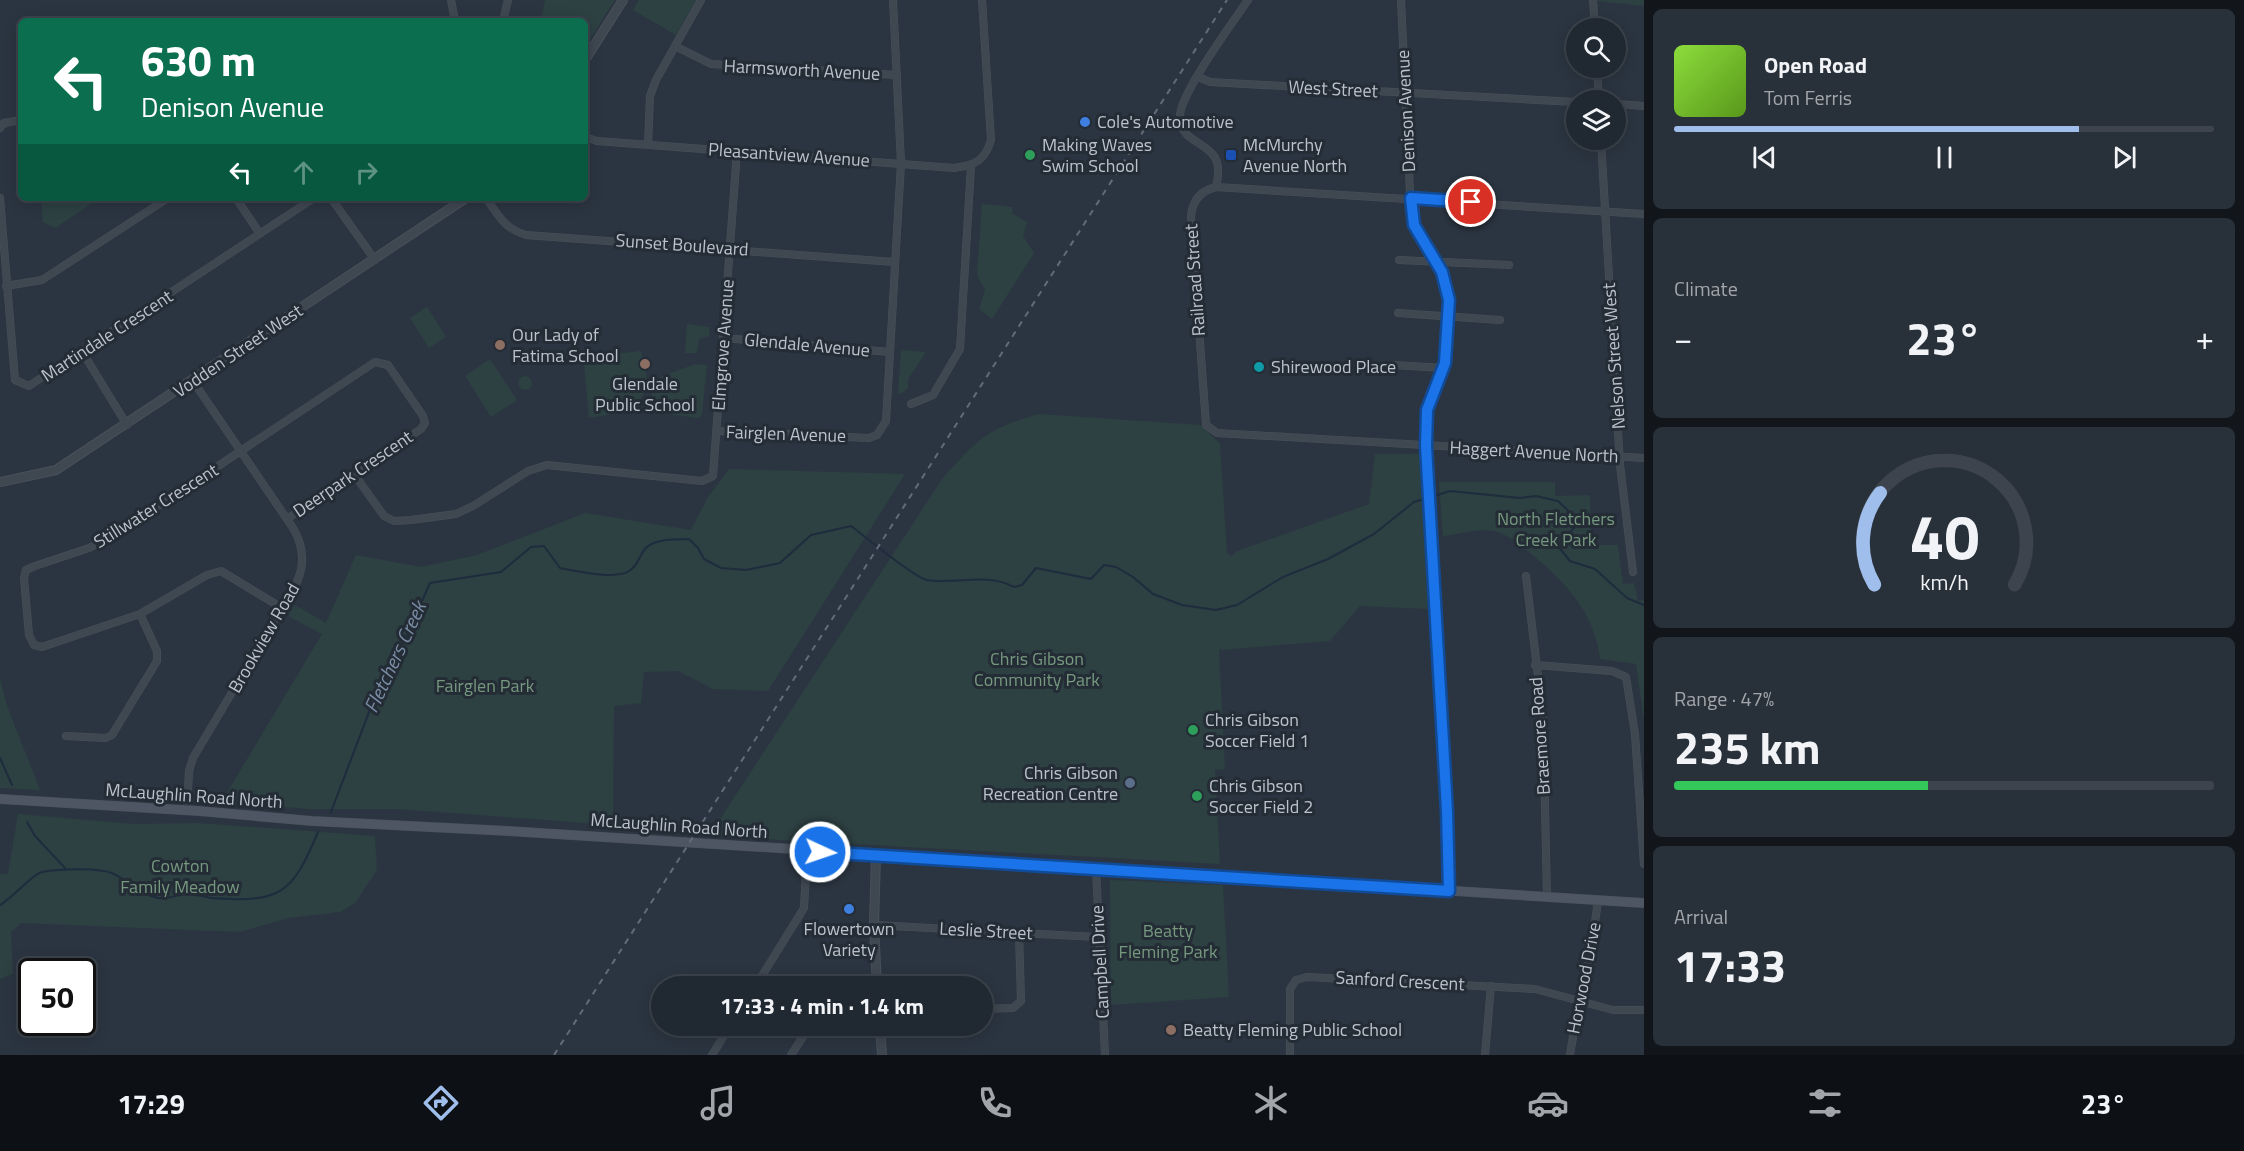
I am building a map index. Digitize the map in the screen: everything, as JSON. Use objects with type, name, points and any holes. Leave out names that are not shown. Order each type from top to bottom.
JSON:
[{"type":"main road","name":"McLaughlin Road North","points":[[0,799],[187,810],[312,821],[1644,903]]},
{"type":"street","points":[[451,0],[454,18]]},
{"type":"street","points":[[504,18],[508,0]]},
{"type":"street","points":[[588,55],[623,0]]},
{"type":"street","points":[[648,145],[650,96],[701,0]]},
{"type":"street","name":"Fairglen Avenue","points":[[354,474],[384,516],[394,521],[411,520],[456,514],[473,506],[528,471],[547,465],[708,481],[713,476],[715,465],[717,431],[869,438],[877,435],[886,421],[901,163],[893,0]]},
{"type":"street","points":[[911,404],[933,394],[960,349],[971,166],[988,151],[991,140],[982,0]]},
{"type":"street","points":[[1248,0],[1182,104],[1180,119],[1187,135],[1206,146],[1215,156],[1219,166],[1216,187],[1644,214]]},
{"type":"street","name":"Denison Avenue","points":[[1401,0],[1414,225],[1438,262],[1447,286],[1449,316],[1444,368],[1427,410],[1426,446],[1447,811],[1449,891]]},
{"type":"street","points":[[1593,0],[1594,18]]},
{"type":"street","name":"Harmsworth Avenue","points":[[675,46],[711,64],[897,75]]},
{"type":"street","name":"West Street","points":[[1198,77],[1210,82],[1566,101]]},
{"type":"street","points":[[1626,105],[1644,106]]},
{"type":"street","points":[[0,128],[4,123],[18,121]]},
{"type":"street","name":"Pleasantview Avenue","points":[[588,138],[597,141],[954,168],[971,166]]},
{"type":"street","name":"Nelson Street West","points":[[1602,150],[1620,457],[1633,572]]},
{"type":"street","name":"Elmgrove Avenue","points":[[717,431],[737,151]]},
{"type":"street","name":"Railroad Street","points":[[1209,430],[1206,425],[1196,305],[1191,207],[1205,190],[1216,187]]},
{"type":"street","name":"Martindale Crescent","points":[[0,198],[15,380],[29,387],[310,201]]},
{"type":"street","points":[[6,286],[42,280],[163,201]]},
{"type":"street","points":[[238,201],[260,234]]},
{"type":"street","points":[[333,201],[375,260]]},
{"type":"street","name":"Vodden Street West","points":[[0,482],[56,470],[194,381],[462,201]]},
{"type":"street","name":"Sunset Boulevard","points":[[488,201],[512,231],[526,235],[894,261]]},
{"type":"street","points":[[1399,260],[1509,265]]},
{"type":"street","points":[[1398,313],[1500,320]]},
{"type":"street","name":"Glendale Avenue","points":[[724,338],[890,352]]},
{"type":"street","points":[[83,353],[127,425]]},
{"type":"street","name":"Deerpark Crescent","points":[[241,451],[375,362],[388,365],[425,423],[421,429],[286,519]]},
{"type":"street","points":[[1394,365],[1444,368]]},
{"type":"street","name":"Brookview Road","points":[[187,810],[189,771],[193,758],[297,582],[302,563],[300,540],[194,381]]},
{"type":"street","name":"Haggert Avenue North","points":[[1209,430],[1217,434],[1644,458]]},
{"type":"street","name":"Stillwater Crescent","points":[[241,451],[114,535],[89,548],[26,570],[24,578],[29,635],[34,645],[42,647],[60,643],[140,614],[207,575],[221,571],[282,608]]},
{"type":"street","name":"Braemore Road","points":[[1526,576],[1543,718],[1547,896]]},
{"type":"street","points":[[66,736],[106,738],[117,730],[157,661],[157,651],[140,614]]},
{"type":"street","points":[[1535,665],[1612,671],[1626,677],[1635,734],[1644,864]]},
{"type":"street","points":[[762,976],[804,908],[807,851]]},
{"type":"street","points":[[876,855],[874,925],[876,976]]},
{"type":"street","name":"Campbell Drive","points":[[1096,868],[1097,937],[1105,1055]]},
{"type":"street","name":"Horwood Drive","points":[[1570,1055],[1578,1003],[1593,945],[1598,900]]},
{"type":"street","name":"Leslie Street","points":[[874,925],[1097,937]]},
{"type":"street","points":[[993,1009],[1013,1008],[1021,1001],[1019,933]]},
{"type":"street","name":"Sanford Crescent","points":[[1290,1055],[1290,989],[1296,980],[1306,977],[1535,989],[1578,1003],[1613,1010],[1644,1010]]},
{"type":"street","points":[[1485,1055],[1491,986]]},
{"type":"street","points":[[712,1055],[724,1036]]},
{"type":"street","points":[[791,1055],[803,1036]]},
{"type":"street","points":[[881,1036],[882,1055]]},
{"type":"green space","points":[[545,0],[615,0],[588,42],[588,18],[542,18]]},
{"type":"green space","points":[[639,0],[696,0],[676,35],[633,10]]},
{"type":"green space","points":[[1644,0],[1644,6],[1597,1]]},
{"type":"green space","points":[[41,201],[96,201],[55,228],[43,222]]},
{"type":"green space","points":[[982,204],[1012,207],[1013,214],[1027,222],[1023,236],[1034,253],[992,319],[979,309],[985,290],[977,275]]},
{"type":"green space","points":[[427,307],[446,337],[429,348],[410,318]]},
{"type":"green space","points":[[687,324],[710,327],[709,336],[699,339],[697,353],[685,353]]},
{"type":"green space","points":[[901,350],[926,352],[908,379],[908,388],[901,394],[898,393]]},
{"type":"green space","points":[[641,351],[647,384],[639,401],[624,410],[589,418],[584,365],[589,357]]},
{"type":"green space","points":[[490,359],[517,400],[491,417],[465,376]]},
{"type":"green space","points":[[696,364],[707,365],[702,414],[699,418],[643,411],[662,376]]},
{"type":"green space","points":[[522,376],[528,376],[532,383],[528,390],[522,390],[518,386],[518,380]]},
{"type":"green space","name":"Chris Gibson Community Park","points":[[1039,414],[1201,425],[1220,444],[1227,553],[1231,556],[1237,551],[1369,504],[1375,454],[1421,454],[1428,609],[1360,606],[1330,641],[1219,650],[1225,769],[1215,770],[1220,864],[709,836],[942,479],[984,437],[1021,419]]},
{"type":"green space","name":"Fairglen Park","points":[[729,469],[905,474],[768,691],[713,689],[678,671],[644,672],[641,703],[614,706],[613,825],[398,809],[307,809],[222,801],[322,634],[288,616],[295,605],[326,623],[356,555],[421,567],[477,555],[585,513],[691,530],[708,497]]},
{"type":"green space","name":"North Fletchers Creek Park","points":[[1439,482],[1555,482],[1555,496],[1590,495],[1591,545],[1618,545],[1623,584],[1634,583],[1638,601],[1644,600],[1644,720],[1636,664],[1600,659],[1597,642],[1585,612],[1566,586],[1543,563],[1504,534],[1494,531],[1443,536]]},
{"type":"green space","points":[[0,679],[6,703],[40,790],[0,788]]},
{"type":"green space","name":"Cowton Family Meadow","points":[[18,814],[135,824],[198,823],[375,836],[377,870],[355,903],[340,912],[288,918],[240,932],[21,923],[11,932],[13,974],[0,979],[0,874],[8,874]]},
{"type":"green space","name":"Beatty Fleming Park","points":[[1110,880],[1223,885],[1229,997],[1111,1005]]},
{"type":"waterway","points":[[331,812],[385,670],[405,639],[430,583],[501,572],[531,547],[544,546],[560,568],[615,575],[632,569],[649,545],[666,540],[689,539],[704,559],[721,568],[746,570],[780,563],[811,535],[851,526],[901,564],[927,580],[993,580],[1014,587],[1022,585],[1036,568],[1091,579],[1104,565],[1116,567],[1133,577],[1153,594],[1182,605],[1216,610],[1237,605],[1283,577],[1328,559],[1374,534],[1414,502],[1450,491],[1520,498],[1536,496],[1558,501],[1577,519],[1574,528],[1557,545],[1570,561],[1595,569],[1627,598],[1644,605]]},
{"type":"waterway","points":[[0,758],[12,785]]},
{"type":"waterway","points":[[27,822],[35,836],[65,868]]},
{"type":"waterway","name":"Fletchers Creek","points":[[0,905],[38,874],[68,869],[108,872],[146,894],[158,898],[188,894],[235,899],[269,896],[281,890],[291,881],[309,853],[318,832]]},
{"type":"railway","points":[[554,1055],[1227,0]]},
{"type":"place","name":"Cole's Automotive","points":[[1085,122]]},
{"type":"place","name":"Making Waves Swim School","points":[[1030,155]]},
{"type":"place","name":"McMurchy Avenue North","points":[[1231,155]]},
{"type":"place","name":"Our Lady of Fatima School","points":[[500,345]]},
{"type":"place","name":"Glendale Public School","points":[[645,364]]},
{"type":"place","name":"Shirewood Place","points":[[1259,367]]},
{"type":"place","name":"Chris Gibson Soccer Field 1","points":[[1193,730]]},
{"type":"place","name":"Chris Gibson Recreation Centre","points":[[1130,783]]},
{"type":"place","name":"Chris Gibson Soccer Field 2","points":[[1197,796]]},
{"type":"place","name":"Flowertown Variety","points":[[849,909]]},
{"type":"place","name":"Beatty Fleming Public School","points":[[1171,1030]]},
{"type":"route","points":[[820,852],[1449,891],[1447,811],[1426,479],[1427,410],[1444,368],[1449,300],[1447,286],[1438,262],[1414,225],[1411,198],[1471,202]]}]
